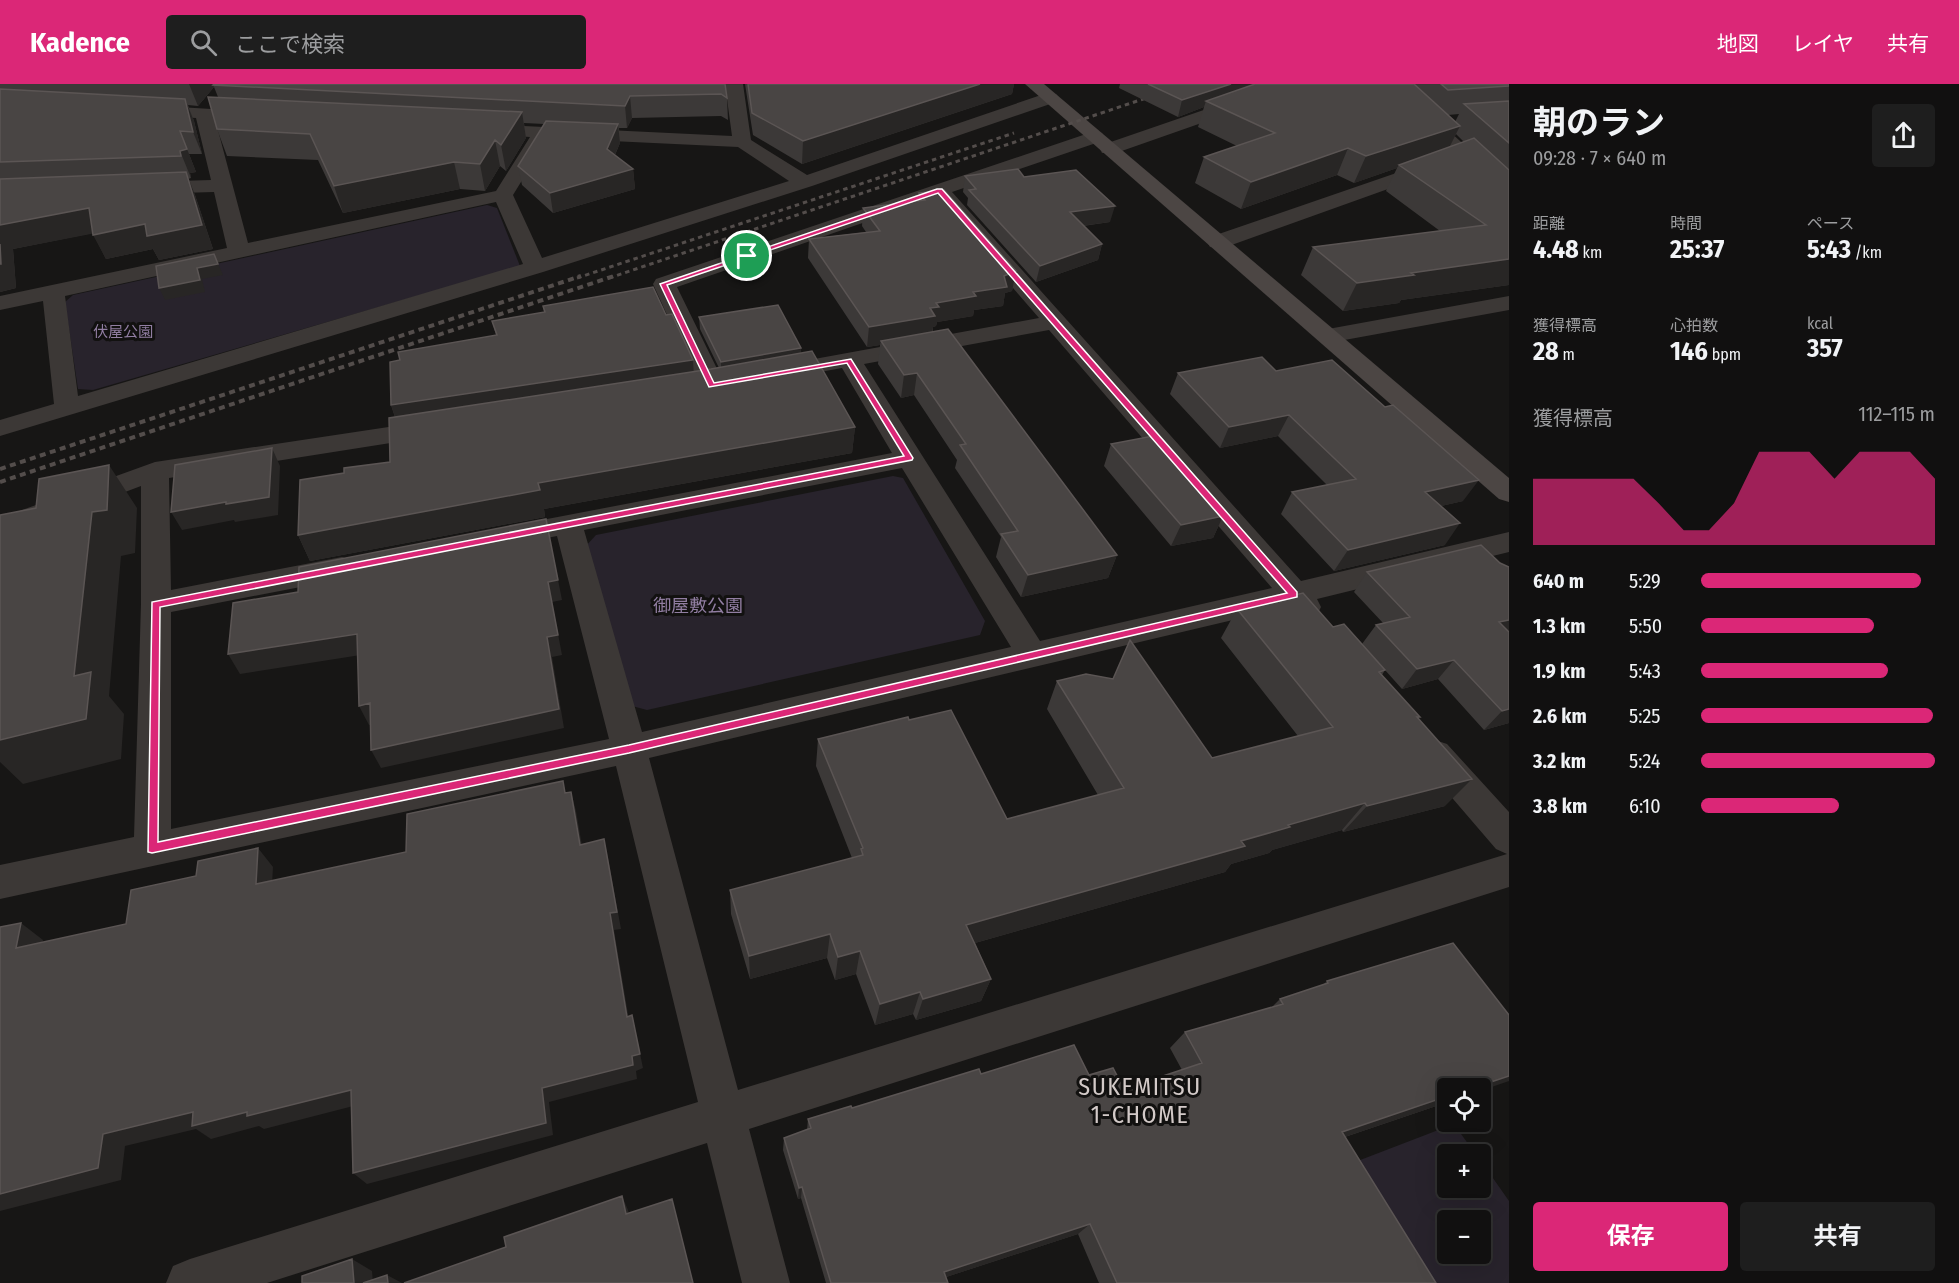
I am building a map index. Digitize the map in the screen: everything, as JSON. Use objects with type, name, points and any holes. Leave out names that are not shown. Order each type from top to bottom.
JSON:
[{"type":"street","points":[[734,84],[742,142]]},
{"type":"street","points":[[1034,84],[1509,493]]},
{"type":"street","points":[[1055,322],[723,383],[664,284],[939,190],[1295,84]]},
{"type":"street","points":[[1388,84],[1508,194]]},
{"type":"street","points":[[0,428],[535,267],[805,182],[1050,98]]},
{"type":"street","points":[[204,113],[216,99]]},
{"type":"street","points":[[133,110],[274,117]]},
{"type":"street","points":[[204,113],[239,251]]},
{"type":"street","points":[[1430,124],[1453,122]]},
{"type":"street","points":[[460,128],[742,142],[805,182]]},
{"type":"street","points":[[0,303],[503,195],[542,132]]},
{"type":"street","points":[[1218,243],[1464,155]]},
{"type":"street","points":[[129,189],[223,186]]},
{"type":"street","points":[[939,190],[1325,629]]},
{"type":"street","points":[[503,195],[535,267]]},
{"type":"street","points":[[53,291],[67,408]]},
{"type":"street","points":[[1328,336],[1509,303]]},
{"type":"street","points":[[849,360],[1032,654]]},
{"type":"street","points":[[0,529],[154,471],[454,425]]},
{"type":"street","points":[[477,542],[909,458]]},
{"type":"street","points":[[152,848],[156,604],[154,471]]},
{"type":"street","points":[[568,524],[629,749],[766,1283]]},
{"type":"street","points":[[0,882],[152,848],[629,749],[1509,542]]},
{"type":"street","points":[[156,604],[374,562]]},
{"type":"street","points":[[1417,734],[1509,838]]},
{"type":"street","points":[[190,1283],[1509,870]]},
{"type":"green space","name":"伏屋公園","points":[[487,205],[497,208],[520,266],[93,390],[78,389],[65,302],[73,295]]},
{"type":"green space","name":"御屋敷公園","points":[[893,476],[903,478],[985,621],[980,635],[647,710],[632,706],[585,547],[596,535]]},
{"type":"green space","points":[[1437,1131],[1460,1132],[1468,1144],[1437,1144],[1437,1198],[1491,1198],[1491,1175],[1509,1201],[1509,1283],[1416,1283],[1342,1167]]},
{"type":"building","points":[[214,84],[725,84],[727,98],[721,94],[630,96],[625,106]]},
{"type":"building","points":[[748,84],[980,84],[803,141],[752,113]]},
{"type":"building","points":[[1148,84],[1231,84],[1182,100]]},
{"type":"building","points":[[1255,84],[1414,84],[1460,126],[1366,156],[1348,148],[1251,182],[1204,157],[1275,133],[1206,101]]},
{"type":"building","points":[[1441,84],[1509,84],[1509,86],[1448,90]]},
{"type":"building","points":[[0,89],[185,99],[193,132],[180,131],[187,149],[180,151],[181,156],[0,162]]},
{"type":"building","points":[[208,97],[522,112],[501,145],[495,140],[480,164],[454,162],[334,186],[310,134],[217,129]]},
{"type":"building","points":[[1509,101],[1509,143],[1464,104]]},
{"type":"building","points":[[546,121],[618,124],[607,149],[633,169],[550,193],[518,166]]},
{"type":"building","points":[[1474,138],[1509,170],[1509,259],[1357,283],[1313,247],[1486,225],[1399,165]]},
{"type":"building","points":[[1018,169],[1024,177],[1076,170],[1115,206],[1070,212],[1102,244],[1040,266],[969,190],[976,189],[965,176]]},
{"type":"building","points":[[186,172],[202,225],[147,236],[145,224],[93,235],[89,208],[0,225],[0,179]]},
{"type":"building","points":[[944,190],[1016,271],[1004,276],[1007,287],[973,292],[976,296],[936,303],[939,307],[930,308],[935,316],[869,327],[809,239],[880,231],[863,208],[925,200],[919,193]]},
{"type":"building","points":[[214,254],[218,264],[197,268],[200,280],[159,288],[156,266]]},
{"type":"building","points":[[653,287],[666,315],[672,314],[693,360],[391,405],[390,362],[400,360],[398,352],[497,335],[492,321],[545,312],[543,306]]},
{"type":"building","points":[[778,305],[801,348],[721,362],[699,317]]},
{"type":"building","points":[[948,329],[1117,555],[1028,575],[1001,534],[1018,531],[960,445],[966,444],[917,373],[904,375],[881,341]]},
{"type":"building","points":[[812,351],[855,427],[538,483],[540,490],[298,535],[300,480],[344,473],[344,468],[390,462],[389,418],[711,369]]},
{"type":"building","points":[[1262,357],[1276,371],[1332,360],[1385,407],[1393,405],[1479,480],[1425,492],[1460,523],[1348,550],[1292,492],[1356,479],[1289,415],[1229,427],[1178,373]]},
{"type":"building","points":[[1153,436],[1223,516],[1181,525],[1111,444]]},
{"type":"building","points":[[272,448],[269,497],[171,512],[175,465]]},
{"type":"building","points":[[109,465],[107,510],[92,512],[74,676],[91,672],[86,719],[0,740],[0,515],[36,508],[39,479]]},
{"type":"building","points":[[546,519],[558,580],[548,582],[558,635],[547,637],[559,709],[371,750],[370,703],[359,706],[357,634],[228,654],[233,603],[298,592],[299,567]]},
{"type":"building","points":[[1481,545],[1500,563],[1509,567],[1509,620],[1499,622],[1509,632],[1509,709],[1502,711],[1454,660],[1417,669],[1376,625],[1410,617],[1367,572]]},
{"type":"building","points":[[1303,593],[1333,627],[1344,624],[1385,670],[1379,672],[1472,779],[1367,806],[1365,803],[1288,825],[1290,827],[1241,841],[1245,846],[966,925],[991,979],[923,999],[920,992],[880,1004],[860,951],[838,957],[830,934],[749,956],[730,890],[863,855],[861,849],[863,848],[818,739],[908,717],[909,720],[951,710],[1007,819],[1124,788],[1057,681],[1086,674],[1113,679],[1130,640],[1212,758],[1333,727],[1237,609]]},
{"type":"building","points":[[563,781],[565,793],[571,792],[580,845],[604,839],[617,912],[610,913],[627,1017],[632,1015],[640,1054],[632,1056],[633,1065],[542,1088],[546,1123],[353,1173],[351,1090],[247,1116],[247,1112],[192,1126],[193,1112],[103,1134],[98,1168],[0,1194],[0,927],[21,923],[16,948],[126,924],[131,890],[196,876],[198,861],[258,848],[256,884],[406,852],[407,814]]},
{"type":"building","points":[[1453,943],[1509,1015],[1509,1076],[1491,1082],[1491,1078],[1437,1078],[1437,1100],[1342,1132],[1436,1283],[1117,1283],[1090,1224],[944,1272],[948,1283],[831,1283],[802,1187],[799,1188],[784,1138],[811,1128],[808,1119],[979,1069],[981,1074],[1074,1045],[1089,1075],[1113,1068],[1124,1089],[1202,1063],[1185,1032],[1283,1004],[1280,999],[1328,983],[1327,981]]},
{"type":"building","points":[[622,1196],[626,1214],[672,1199],[693,1283],[404,1283],[506,1247],[504,1237]]},
{"type":"building","points":[[352,1259],[354,1283],[302,1283],[302,1276]]},
{"type":"building","points":[[387,1275],[388,1283],[363,1283]]},
{"type":"railway","points":[[609,278],[1188,84]]},
{"type":"railway","points":[[577,278],[1014,133]]},
{"type":"railway","points":[[0,469],[581,276]]},
{"type":"railway","points":[[0,482],[614,276]]},
{"type":"district","name":"SUKEMITSU 1-CHOME","points":[[1140,1101]]},
{"type":"route","points":[[939,190],[1294,594],[629,749],[152,848],[156,604],[909,458],[849,360],[712,385],[664,284],[747,256],[939,190]]}]
